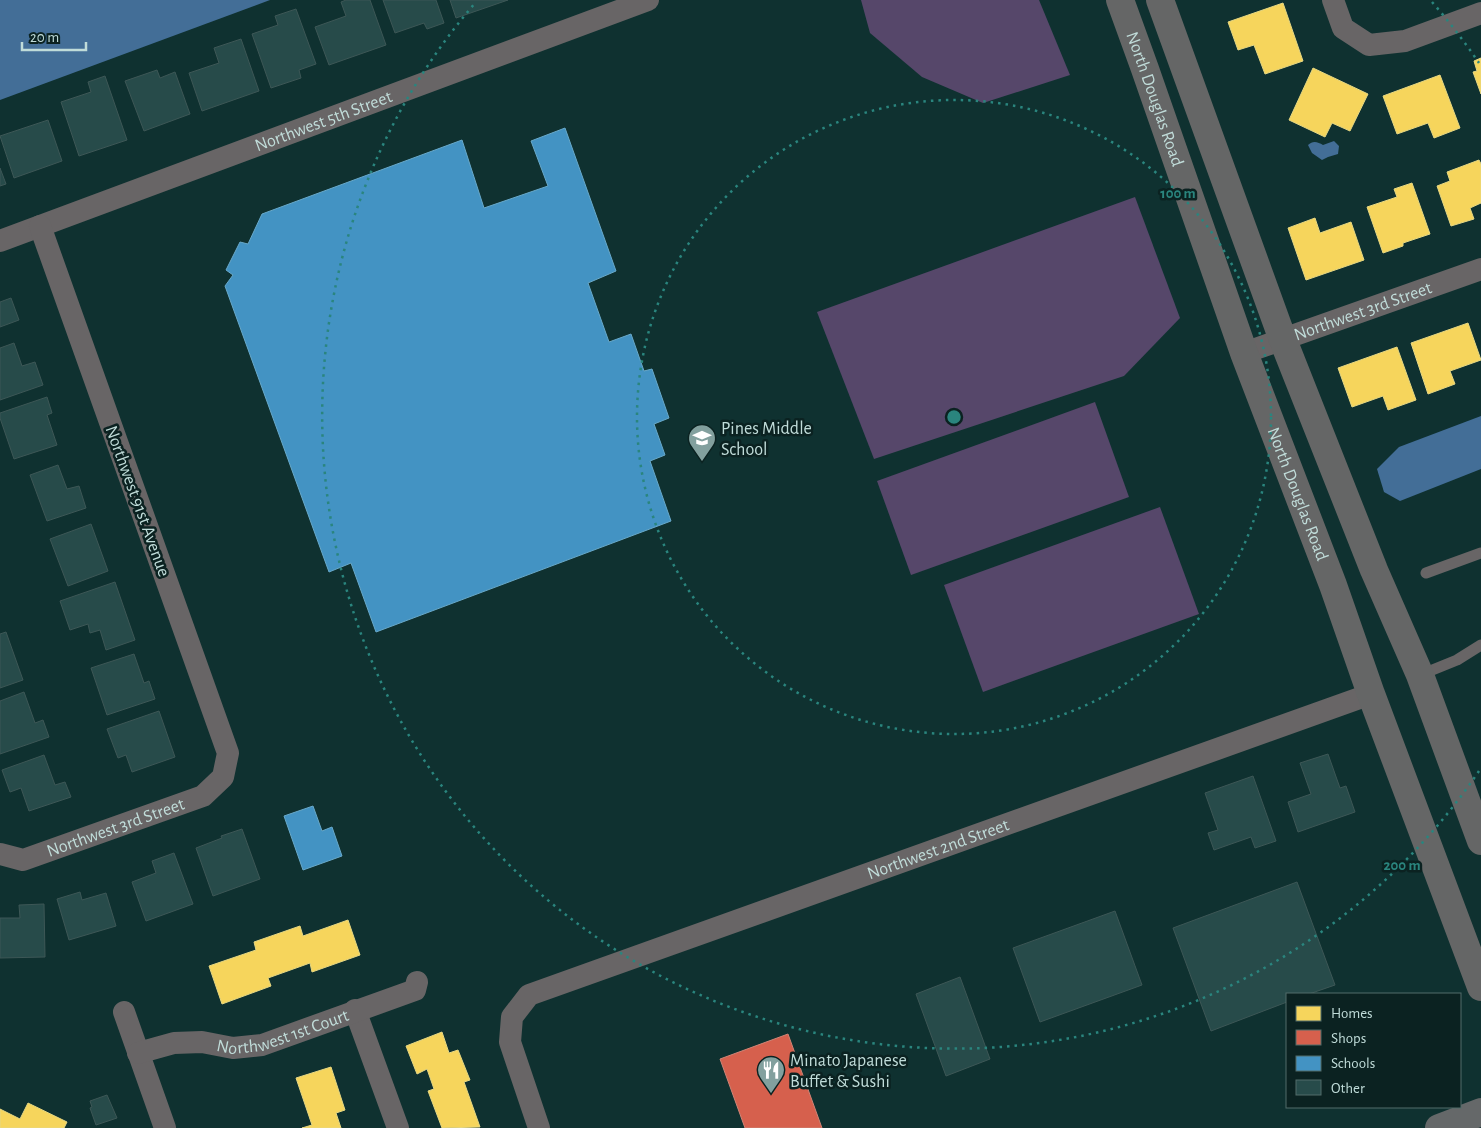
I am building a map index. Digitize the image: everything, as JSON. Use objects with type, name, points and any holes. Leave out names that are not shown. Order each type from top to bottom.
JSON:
[{"type":"highway","points":[[1439,1128],[1481,1112]]},
{"type":"main road","name":"North Douglas Road","points":[[1120,0],[1244,353],[1333,585],[1371,694],[1481,987]]},
{"type":"main road","points":[[1160,0],[1283,340],[1374,570],[1420,675],[1481,841]]},
{"type":"street","name":"Northwest 5th Street","points":[[0,241],[648,0]]},
{"type":"street","points":[[1333,0],[1343,28],[1369,45],[1405,41],[1481,13]]},
{"type":"street","name":"Northwest 91st Avenue","points":[[40,226],[228,753],[223,776]]},
{"type":"street","name":"Northwest 3rd Street","points":[[1244,353],[1481,269]]},
{"type":"street","name":"Northwest 2nd Street","points":[[539,1128],[510,1042],[512,1017],[529,995],[1371,694]]},
{"type":"street","name":"Northwest 3rd Street","points":[[1,855],[23,860],[203,796],[223,776]]},
{"type":"street","name":"Northwest 1st Court","points":[[138,1053],[174,1043],[202,1042],[233,1048],[262,1044],[415,990],[417,982]]},
{"type":"street","points":[[355,1010],[398,1128]]},
{"type":"street","points":[[124,1012],[165,1128]]},
{"type":"lane","points":[[1426,573],[1481,553]]},
{"type":"lane","points":[[1420,675],[1457,660],[1481,645]]},
{"type":"shaded area","points":[[861,0],[1039,0],[1070,75],[983,103],[922,77],[870,33]]},
{"type":"shaded area","points":[[1135,197],[1180,318],[1124,376],[874,459],[817,312]]},
{"type":"shaded area","points":[[1095,402],[1129,497],[911,575],[877,481]]},
{"type":"shaded area","points":[[1160,507],[1199,614],[983,692],[944,585]]},
{"type":"water","points":[[0,0],[270,0],[0,100]]},
{"type":"water","points":[[1334,141],[1339,146],[1338,154],[1322,160],[1312,153],[1308,145],[1312,142],[1323,145]]},
{"type":"water","points":[[1481,416],[1481,469],[1400,501],[1384,492],[1377,469],[1399,447]]},
{"type":"building: Homes","points":[[1283,3],[1303,61],[1265,74],[1254,45],[1238,50],[1228,22]]},
{"type":"building: Homes","points":[[1481,58],[1481,94],[1473,72],[1477,71],[1474,61]]},
{"type":"building: Homes","points":[[1313,68],[1368,94],[1350,131],[1332,123],[1325,137],[1289,120]]},
{"type":"building: Homes","points":[[1440,75],[1460,128],[1434,138],[1428,123],[1397,134],[1383,96]]},
{"type":"building: Homes","points":[[1479,160],[1481,164],[1481,203],[1470,208],[1474,219],[1451,226],[1437,186],[1450,181],[1447,172]]},
{"type":"building: Homes","points":[[1412,183],[1430,234],[1403,243],[1403,246],[1383,253],[1367,207],[1397,197],[1394,189]]},
{"type":"building: Homes","points":[[1315,218],[1320,233],[1351,222],[1364,260],[1306,280],[1288,228]]},
{"type":"building: Homes","points":[[1468,323],[1481,360],[1450,371],[1455,384],[1428,394],[1411,343]]},
{"type":"building: Homes","points":[[1397,347],[1416,400],[1388,410],[1383,396],[1352,407],[1338,368]]},
{"type":"building: Homes","points":[[348,920],[360,955],[312,972],[310,963],[268,978],[271,986],[222,1004],[209,966],[256,950],[254,942],[300,926],[303,936]]},
{"type":"building: Homes","points":[[442,1032],[449,1053],[458,1050],[470,1080],[464,1082],[480,1127],[442,1128],[428,1091],[434,1089],[427,1069],[417,1074],[406,1046]]},
{"type":"building: Homes","points":[[331,1067],[345,1110],[336,1113],[341,1128],[302,1128],[312,1125],[296,1078]]},
{"type":"building: Homes","points":[[28,1103],[67,1122],[64,1128],[0,1128],[0,1109],[20,1119]]},
{"type":"building: Shops","name":"Minato Japanese Buffet & Sushi","points":[[788,1034],[822,1128],[745,1128],[720,1059]]},
{"type":"building: Schools","name":"Pines Middle School","points":[[565,128],[616,271],[588,283],[609,342],[631,334],[644,371],[652,369],[669,418],[654,424],[665,455],[650,461],[671,521],[376,632],[351,563],[329,572],[225,286],[233,275],[226,270],[240,242],[248,244],[262,214],[462,140],[484,208],[548,186],[531,141]]},
{"type":"building: Schools","points":[[313,806],[322,831],[332,827],[342,856],[303,870],[284,816]]},
{"type":"building: Other","points":[[346,0],[370,0],[386,45],[329,65],[315,27],[346,16],[341,2]]},
{"type":"building: Other","points":[[383,0],[436,0],[444,23],[427,29],[424,23],[395,33]]},
{"type":"building: Other","points":[[450,0],[508,0],[456,18]]},
{"type":"building: Other","points":[[296,9],[316,64],[299,70],[301,78],[271,88],[252,34],[278,25],[275,16]]},
{"type":"building: Other","points":[[241,39],[259,91],[202,111],[189,73],[219,63],[214,48]]},
{"type":"building: Other","points":[[157,70],[160,78],[175,72],[190,114],[144,131],[125,81]]},
{"type":"building: Other","points":[[105,76],[127,140],[79,156],[61,102],[91,92],[88,82]]},
{"type":"building: Other","points":[[48,120],[62,161],[14,178],[0,136]]},
{"type":"building: Other","points":[[0,168],[6,184],[0,186]]},
{"type":"building: Other","points":[[11,298],[19,320],[0,327],[0,302]]},
{"type":"building: Other","points":[[14,343],[22,366],[35,362],[43,385],[0,400],[0,348]]},
{"type":"building: Other","points":[[47,397],[52,413],[47,415],[57,445],[14,459],[0,413]]},
{"type":"building: Other","points":[[58,465],[67,489],[79,486],[86,508],[47,521],[30,475]]},
{"type":"building: Other","points":[[91,524],[108,571],[68,586],[50,539]]},
{"type":"building: Other","points":[[115,582],[135,640],[106,650],[100,630],[90,633],[88,624],[70,630],[60,601]]},
{"type":"building: Other","points":[[6,632],[23,680],[0,688],[0,634]]},
{"type":"building: Other","points":[[134,654],[144,683],[149,681],[155,699],[107,715],[91,668]]},
{"type":"building: Other","points":[[24,692],[35,723],[43,720],[49,737],[0,754],[0,701]]},
{"type":"building: Other","points":[[159,711],[175,757],[132,772],[126,755],[118,758],[107,729]]},
{"type":"building: Other","points":[[1328,754],[1340,788],[1346,786],[1355,812],[1298,832],[1288,802],[1311,794],[1300,763]]},
{"type":"building: Other","points":[[44,755],[55,785],[65,782],[71,797],[29,811],[21,788],[10,792],[2,770]]},
{"type":"building: Other","points":[[1253,776],[1276,841],[1255,848],[1251,837],[1214,850],[1208,833],[1218,830],[1205,793]]},
{"type":"building: Other","points":[[242,829],[260,879],[213,896],[196,848],[222,838],[221,836]]},
{"type":"building: Other","points":[[174,853],[193,904],[146,921],[132,882],[156,873],[152,861]]},
{"type":"building: Other","points":[[1297,882],[1335,985],[1312,993],[1286,993],[1286,1002],[1211,1031],[1173,928]]},
{"type":"building: Other","points":[[80,892],[82,900],[106,893],[116,926],[69,940],[57,899]]},
{"type":"building: Other","points":[[44,904],[45,957],[0,958],[0,918],[20,918],[19,905]]},
{"type":"building: Other","points":[[1115,911],[1142,985],[1040,1022],[1013,948]]},
{"type":"building: Other","points":[[960,977],[990,1059],[946,1076],[916,994]]},
{"type":"building: Other","points":[[107,1095],[117,1118],[96,1125],[90,1108],[92,1107],[90,1101]]},
{"type":"place","name":"Pines Middle School","points":[[702,462]]},
{"type":"place","name":"Minato Japanese Buffet & Sushi","points":[[771,1094]]}]
